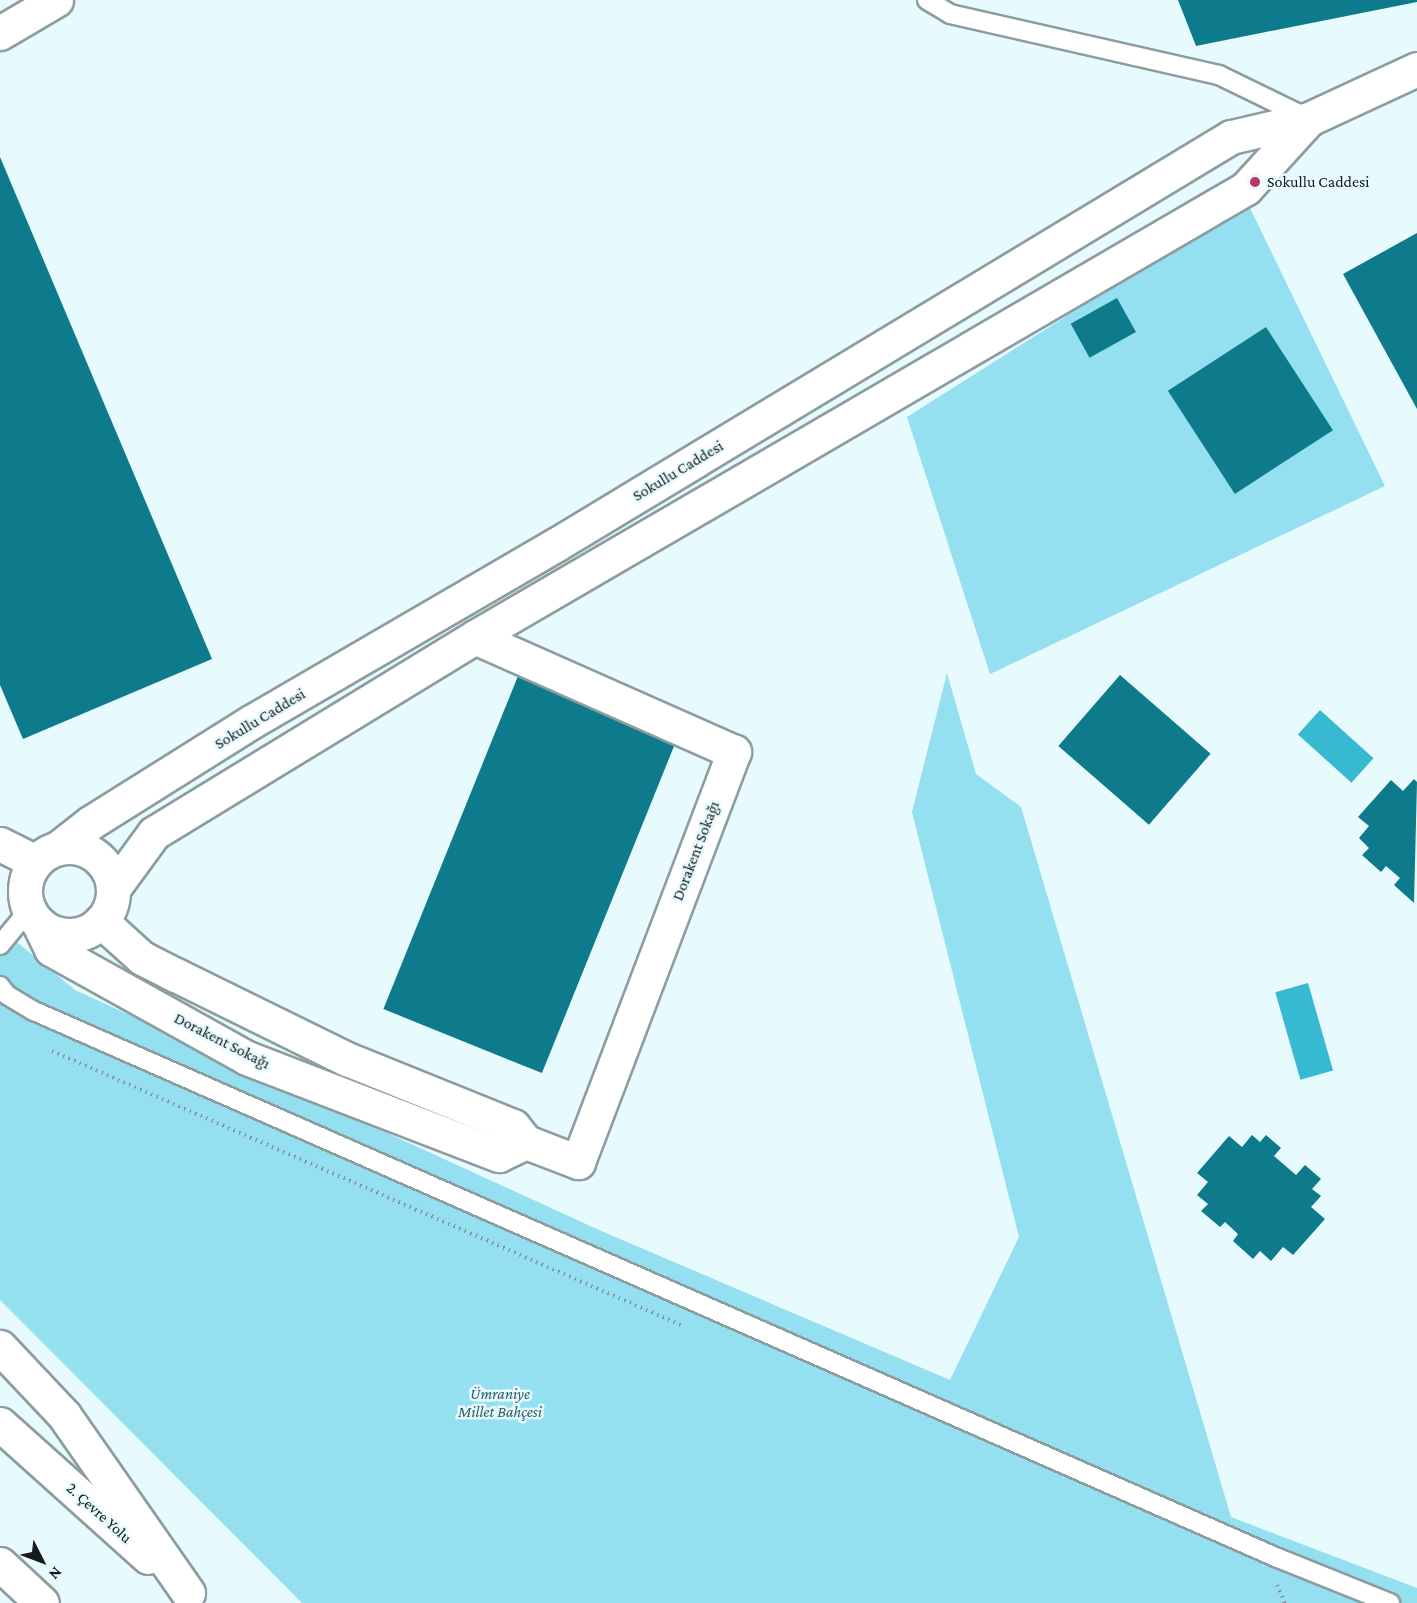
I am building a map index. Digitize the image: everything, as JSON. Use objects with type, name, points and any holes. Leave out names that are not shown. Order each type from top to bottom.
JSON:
[{"type":"main road","points":[[0,33],[56,0]]},
{"type":"main road","name":"Sokullu Caddesi","points":[[47,855],[90,823],[251,722],[880,350],[1231,137],[1308,119],[1417,69]]},
{"type":"main road","name":"Sokullu Caddesi","points":[[101,921],[110,906],[113,889],[154,833],[475,637],[1246,188],[1308,119]]},
{"type":"main road","points":[[880,350],[897,391]]},
{"type":"main road","points":[[455,603],[475,637]]},
{"type":"main road","name":"Dorakent Sokağı","points":[[101,921],[142,958],[347,1059],[513,1126],[526,1142],[578,1162],[734,752],[475,637]]},
{"type":"main road","points":[[0,844],[47,855],[82,849],[98,858],[109,873],[113,889]]},
{"type":"main road","points":[[47,855],[27,878],[23,904],[53,932],[71,936],[89,931],[101,921]]},
{"type":"main road","name":"Dorakent Sokağı","points":[[23,904],[51,948],[247,1058],[499,1155],[526,1142]]},
{"type":"main road","points":[[0,1347],[64,1415],[194,1598]]},
{"type":"main road","name":"2. Çevre Yolu","points":[[0,1424],[194,1598]]},
{"type":"main road","points":[[0,1564],[42,1603]]},
{"type":"lane","points":[[927,0],[950,14],[1219,75],[1308,119]]},
{"type":"lane","points":[[0,945],[23,904]]},
{"type":"lane","points":[[0,986],[7,995],[34,1011],[1278,1558],[1390,1603]]},
{"type":"path","points":[[1277,1585],[1285,1603]]},
{"type":"green space","points":[[1247,202],[1385,486],[990,674],[907,417]]},
{"type":"green space","name":"Ümraniye Millet Bahçesi","points":[[947,673],[976,774],[1021,807],[1231,1517],[1417,1588],[1417,1603],[302,1603],[0,1300],[0,928],[75,990],[599,1230],[950,1380],[1019,1237],[912,812]]},
{"type":"shaded area","points":[[1320,710],[1374,758],[1351,783],[1298,735]]},
{"type":"shaded area","points":[[1308,983],[1333,1070],[1300,1080],[1275,992]]},
{"type":"building","points":[[1178,0],[1417,0],[1417,2],[1196,46]]},
{"type":"building","points":[[0,157],[212,659],[23,739],[0,685]]},
{"type":"building","points":[[1417,233],[1417,409],[1343,274]]},
{"type":"building","points":[[1117,298],[1136,332],[1090,358],[1071,324]]},
{"type":"building","points":[[1266,327],[1333,430],[1235,494],[1168,391]]},
{"type":"building","points":[[522,666],[681,730],[542,1073],[383,1009]]},
{"type":"building","points":[[1120,675],[1211,754],[1149,825],[1058,746]]},
{"type":"building","points":[[1414,779],[1417,782],[1414,903],[1394,885],[1400,878],[1386,866],[1381,872],[1362,855],[1369,848],[1359,838],[1369,826],[1358,817],[1391,780],[1403,791]]},
{"type":"building","points":[[1252,1135],[1260,1142],[1266,1135],[1281,1148],[1274,1156],[1296,1175],[1305,1165],[1321,1179],[1312,1189],[1321,1196],[1311,1207],[1325,1219],[1293,1255],[1283,1247],[1271,1261],[1260,1251],[1253,1259],[1233,1241],[1238,1234],[1225,1222],[1220,1227],[1201,1211],[1208,1204],[1197,1195],[1208,1182],[1197,1173],[1229,1136],[1242,1147]]},
{"type":"place","name":"Sokullu Caddesi","points":[[1255,182]]}]
